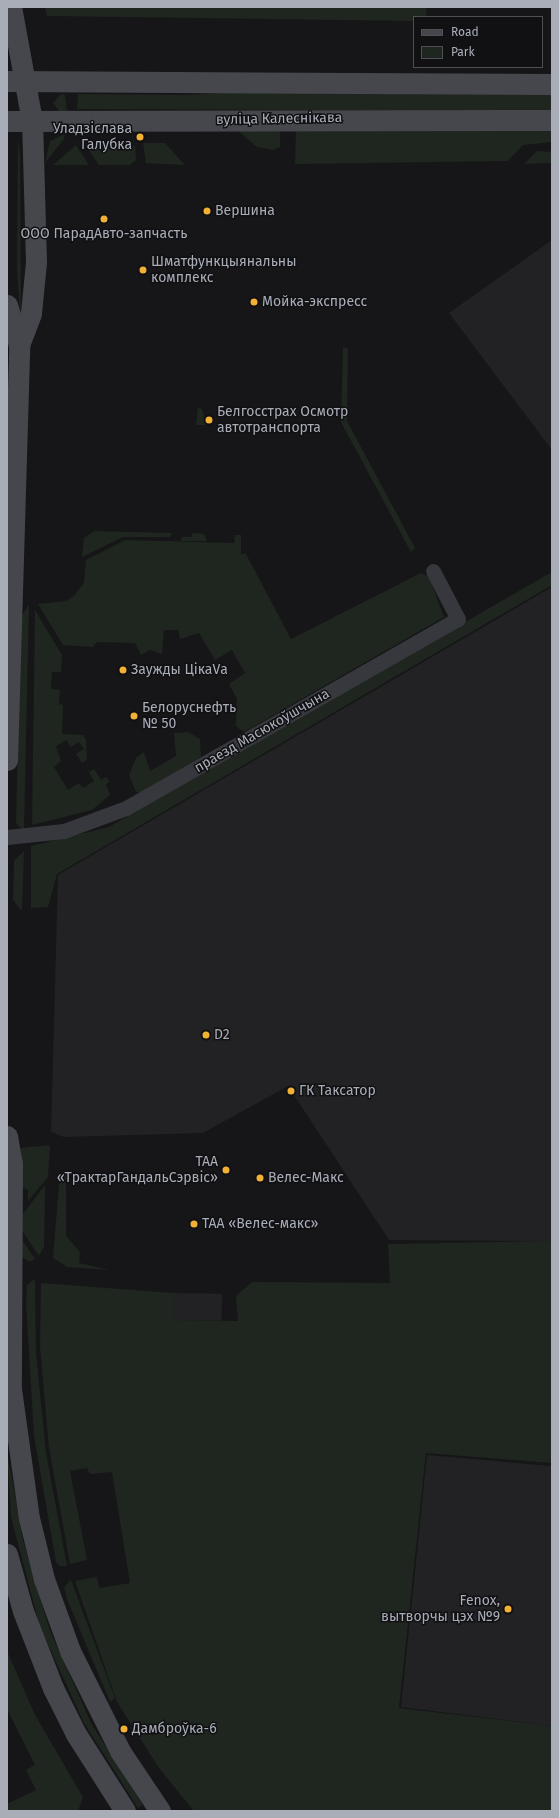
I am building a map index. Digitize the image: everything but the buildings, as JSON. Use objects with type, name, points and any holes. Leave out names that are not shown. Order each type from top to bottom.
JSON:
[{"type":"main road","points":[[11,7],[17,81],[32,121],[36,262],[31,313],[19,345]]},
{"type":"main road","points":[[17,81],[552,84]]},
{"type":"main road","name":"вуліца Калеснікава","points":[[7,121],[552,120]]},
{"type":"main road","points":[[7,305],[19,345],[7,760]]},
{"type":"main road","points":[[7,1136],[12,1163],[11,1389],[29,1518],[44,1579],[70,1652],[120,1751],[160,1811]]},
{"type":"main road","points":[[7,1554],[23,1611],[53,1688],[76,1734],[125,1811]]},
{"type":"street","name":"праезд Масюкоўшчына","points":[[7,837],[64,831],[126,808],[458,619],[433,571]]},
{"type":"shaded area","points":[[552,240],[552,450],[449,313]]},
{"type":"shaded area","points":[[552,587],[552,1241],[389,1240],[288,1086],[203,1133],[64,1137],[51,1132],[58,875]]},
{"type":"shaded area","points":[[173,1293],[222,1294],[222,1321],[173,1320]]},
{"type":"shaded area","points":[[427,1455],[552,1466],[552,1726],[401,1707]]},
{"type":"green space","points":[[45,7],[427,7],[426,16],[413,16],[413,21],[47,16]]},
{"type":"green space","points":[[239,92],[552,92],[552,111],[77,109],[78,94],[186,95]]},
{"type":"green space","points":[[61,94],[65,95],[67,111],[59,111],[53,103]]},
{"type":"green space","points":[[552,125],[552,142],[523,145],[508,161],[295,164],[296,129]]},
{"type":"green space","points":[[235,128],[280,129],[280,147],[273,150],[257,147]]},
{"type":"green space","points":[[65,134],[64,139],[45,163],[50,141]]},
{"type":"green space","points":[[18,138],[20,154],[21,322],[17,271]]},
{"type":"green space","points":[[143,143],[165,143],[185,165],[146,163]]},
{"type":"green space","points":[[76,145],[89,165],[53,165]]},
{"type":"green space","points":[[86,146],[135,146],[136,160],[130,165],[99,165]]},
{"type":"green space","points":[[537,151],[552,152],[552,163],[524,164]]},
{"type":"green space","points":[[343,347],[348,349],[347,421],[415,548],[411,552],[341,422]]},
{"type":"green space","points":[[198,407],[202,409],[207,425],[196,425]]},
{"type":"green space","points":[[94,531],[172,533],[170,537],[123,537],[82,557],[84,538]]},
{"type":"green space","points":[[192,533],[204,534],[207,541],[181,541],[182,537],[191,537]]},
{"type":"green space","points":[[235,535],[241,535],[241,554],[246,554],[291,639],[421,573],[429,577],[444,617],[244,732],[236,726],[237,699],[229,684],[245,673],[232,650],[215,660],[199,633],[180,639],[178,630],[164,630],[162,654],[150,650],[141,655],[135,643],[97,642],[93,647],[63,645],[38,604],[66,601],[74,596],[84,583],[86,560],[125,540],[234,543]]},
{"type":"green space","points":[[552,572],[552,585],[57,874],[48,907],[31,908],[31,846],[109,827]]},
{"type":"green space","points":[[29,604],[24,831],[16,823],[21,617]]},
{"type":"green space","points":[[35,610],[62,655],[61,672],[52,672],[51,689],[60,690],[59,704],[63,705],[62,734],[83,735],[86,740],[87,760],[82,763],[76,754],[84,749],[79,742],[71,747],[66,740],[56,746],[61,761],[54,767],[68,790],[79,783],[83,788],[94,781],[89,772],[94,769],[101,780],[106,777],[110,782],[106,784],[110,795],[92,810],[32,825]]},
{"type":"green space","points":[[188,732],[200,739],[201,757],[142,793],[136,792],[129,775],[136,758],[144,752],[150,771],[176,756],[174,733]]},
{"type":"green space","points":[[24,851],[22,911],[13,900],[14,861]]},
{"type":"green space","points":[[50,1145],[48,1177],[28,1201],[28,1190],[19,1185],[21,1148]]},
{"type":"green space","points":[[66,1174],[66,1236],[80,1252],[79,1263],[110,1270],[67,1267],[53,1258],[59,1185]]},
{"type":"green space","points":[[45,1185],[44,1247],[39,1256],[21,1229],[22,1215]]},
{"type":"green space","points":[[20,1237],[35,1259],[29,1262],[22,1257]]},
{"type":"green space","points":[[552,1241],[552,1463],[426,1453],[399,1708],[552,1726],[552,1811],[194,1811],[159,1768],[117,1702],[75,1581],[97,1577],[99,1588],[130,1583],[112,1472],[90,1474],[87,1468],[70,1471],[87,1560],[70,1564],[49,1448],[40,1347],[41,1283],[173,1293],[173,1320],[238,1321],[236,1296],[252,1282],[390,1283],[388,1244]]},
{"type":"green space","points":[[35,1279],[36,1352],[46,1453],[67,1566],[59,1566],[56,1562],[34,1436],[26,1302],[27,1285]]},
{"type":"green space","points":[[7,1452],[23,1540],[50,1631],[92,1725],[143,1805],[138,1808],[84,1723],[40,1627],[11,1517]]},
{"type":"green space","points":[[71,1580],[115,1698],[110,1702],[67,1599],[64,1587]]},
{"type":"green space","points":[[7,1651],[35,1715],[83,1797],[78,1811],[7,1811],[7,1804],[36,1790],[26,1770],[35,1765],[7,1709]]},
{"type":"place","name":"Уладзіслава Галубка","points":[[140,137]]},
{"type":"place","name":"Вершина","points":[[207,211]]},
{"type":"place","name":"ООО ПарадАвто-запчасть","points":[[104,219]]},
{"type":"place","name":"Шматфункцыянальны комплекс","points":[[143,270]]},
{"type":"place","name":"Мойка-экспресс","points":[[254,302]]},
{"type":"place","name":"Белгосстрах Осмотр автотранспорта","points":[[209,420]]},
{"type":"place","name":"Заужды ЦікаVа","points":[[123,670]]},
{"type":"place","name":"Белоруснефть № 50","points":[[134,716]]},
{"type":"place","name":"D2","points":[[206,1035]]},
{"type":"place","name":"ГК Таксатор","points":[[291,1091]]},
{"type":"place","name":"ТАА «ТрактарГандальСэрвіс»","points":[[226,1170]]},
{"type":"place","name":"Велес-Макс","points":[[260,1178]]},
{"type":"place","name":"ТАА «Велес-макс»","points":[[194,1224]]},
{"type":"place","name":"Fenox, вытворчы цэх №9","points":[[508,1609]]},
{"type":"place","name":"Дамброўка-6","points":[[124,1729]]}]
